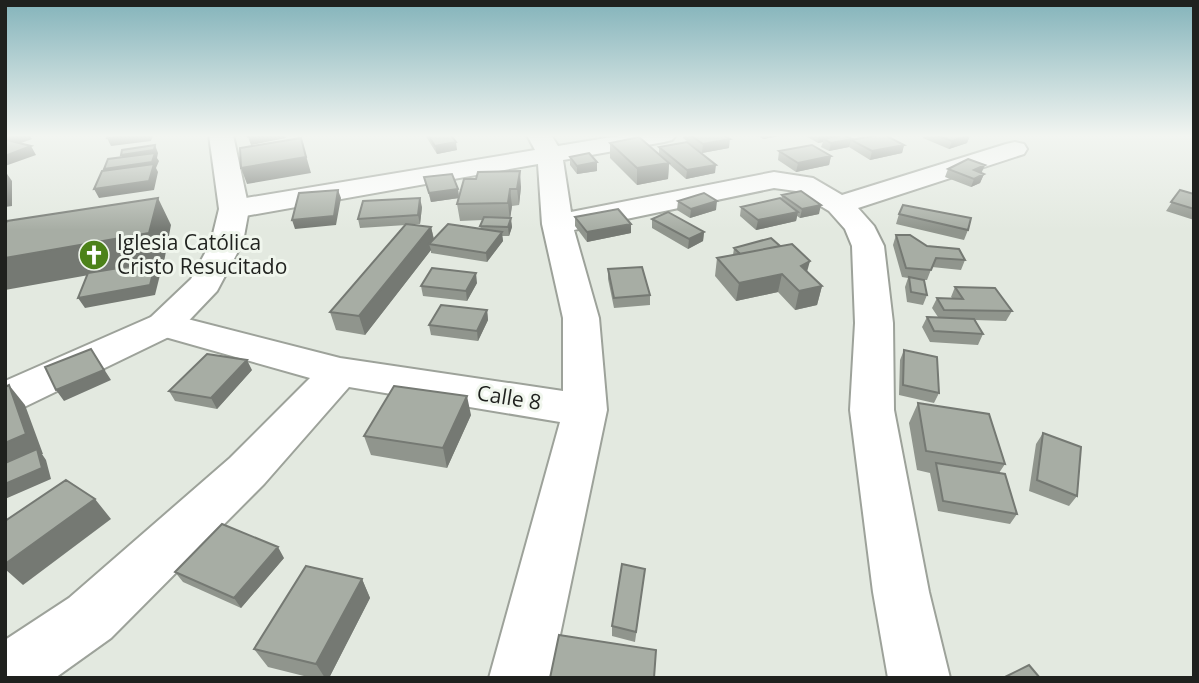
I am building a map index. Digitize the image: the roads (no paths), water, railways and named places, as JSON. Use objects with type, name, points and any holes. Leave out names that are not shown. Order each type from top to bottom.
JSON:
[{"type":"street","points":[[5,398],[164,325],[205,284],[227,242],[234,209],[227,167]]},
{"type":"street","points":[[234,209],[436,167]]},
{"type":"street","points":[[520,678],[585,410],[581,318],[557,224],[548,167]]},
{"type":"street","points":[[839,205],[959,167]]},
{"type":"street","points":[[557,224],[774,180],[803,184],[839,205],[859,226],[868,246],[874,323],[872,410],[901,592],[919,678]]},
{"type":"street","name":"Calle 8","points":[[164,325],[340,372],[585,410]]},
{"type":"street","points":[[5,676],[90,618],[247,471],[340,372]]},
{"type":"place","name":"Iglesia Católica Cristo Resucitado","points":[[94,255]]}]
